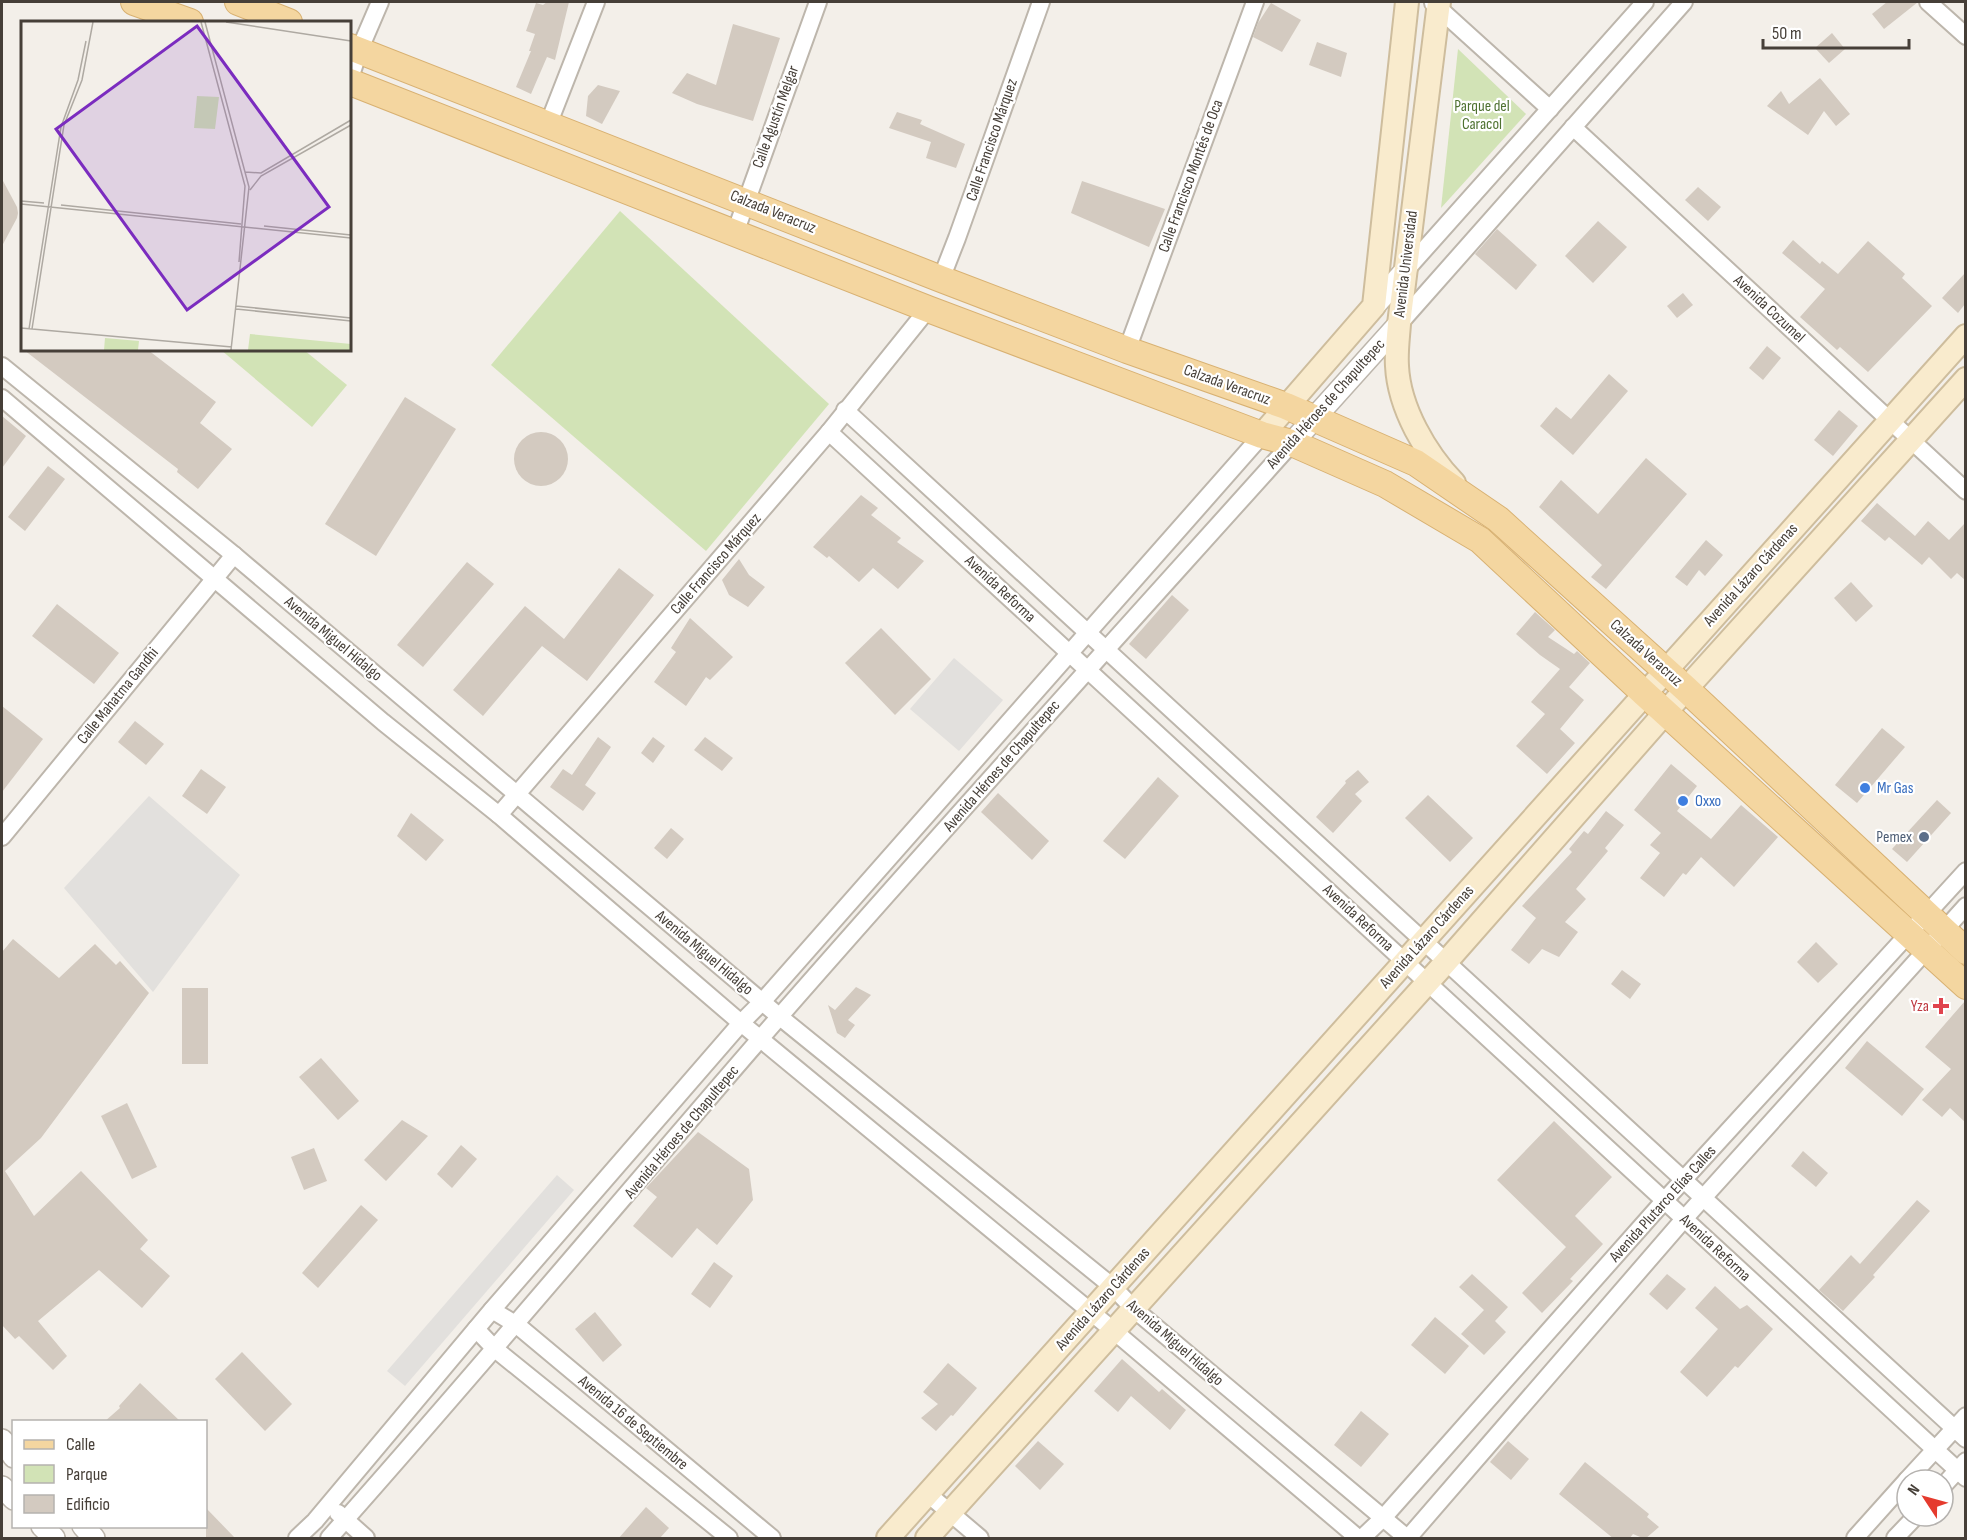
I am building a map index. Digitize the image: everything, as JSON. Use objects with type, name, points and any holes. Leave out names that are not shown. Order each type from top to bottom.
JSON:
[{"type":"main road","points":[[134,2],[187,21]]},
{"type":"main road","points":[[238,2],[286,21]]},
{"type":"main road","name":"Avenida Universidad","points":[[1374,306],[1407,2]]},
{"type":"main road","name":"Avenida Universidad","points":[[1436,3],[1399,324],[1397,367],[1405,405],[1424,442],[1441,470],[1474,503]]},
{"type":"main road","name":"Calzada Veracruz","points":[[354,49],[941,279],[1127,350],[1286,406],[1416,463],[1498,519],[1686,689],[1965,951]]},
{"type":"main road","name":"Calzada Veracruz","points":[[351,80],[928,309],[1262,435],[1292,443],[1385,484],[1480,540],[1965,986]]},
{"type":"main road","name":"Avenida Héroes de Chapultepec","points":[[1262,435],[1374,306]]},
{"type":"main road","name":"Avenida Lázaro Cárdenas","points":[[888,1539],[1965,336]]},
{"type":"main road","name":"Avenida Lázaro Cárdenas","points":[[931,1537],[950,1513],[1428,983],[1665,712],[1965,379]]},
{"type":"street","points":[[351,72],[354,49],[380,2]]},
{"type":"street","points":[[548,125],[596,2]]},
{"type":"street","name":"Calle Agustín Melgar","points":[[735,233],[818,2]]},
{"type":"street","name":"Calle Francisco Márquez","points":[[941,279],[1041,2]]},
{"type":"street","name":"Calle Francisco Montés de Oca","points":[[1127,350],[1255,2]]},
{"type":"street","name":"Avenida Héroes de Chapultepec","points":[[1374,306],[1645,2]]},
{"type":"street","name":"Avenida Héroes de Chapultepec","points":[[330,1538],[517,1325],[761,1038],[1087,669],[1315,418],[1684,2]]},
{"type":"street","points":[[1928,2],[1965,36]]},
{"type":"street","points":[[1436,3],[1550,109]]},
{"type":"street","name":"Avenida Cozumel","points":[[1573,127],[1965,491]]},
{"type":"street","name":"Calle Francisco Márquez","points":[[499,815],[829,432],[928,309]]},
{"type":"street","name":"Avenida Miguel Hidalgo","points":[[2,366],[234,555],[780,1017],[1113,1287],[1134,1309],[1408,1539]]},
{"type":"street","name":"Avenida Miguel Hidalgo","points":[[2,398],[383,722],[499,815],[741,1023],[1114,1331],[1360,1539]]},
{"type":"street","name":"Avenida Reforma","points":[[845,410],[1960,1434]]},
{"type":"street","name":"Avenida Reforma","points":[[829,432],[1934,1449],[1963,1470]]},
{"type":"street","name":"Avenida Héroes de Chapultepec","points":[[297,1539],[315,1521],[598,1186],[1262,435]]},
{"type":"street","name":"Calle Mahatma Gandhi","points":[[2,837],[234,555]]},
{"type":"street","name":"Avenida Plutarco Elías Calles","points":[[1408,1539],[1684,1219],[1704,1199],[1935,922],[1965,871]]},
{"type":"street","name":"Avenida Plutarco Elías Calles","points":[[1360,1539],[1383,1518],[1683,1180],[1935,922],[1965,906]]},
{"type":"street","points":[[598,1186],[619,1205]]},
{"type":"street","name":"Avenida 16 de Septiembre","points":[[492,1310],[517,1325],[772,1539]]},
{"type":"street","name":"Avenida 16 de Septiembre","points":[[476,1329],[495,1349],[729,1539]]},
{"type":"street","points":[[1917,1468],[1934,1449],[1960,1434],[1965,1416]]},
{"type":"street","points":[[928,1494],[980,1539]]},
{"type":"street","points":[[1855,1539],[1895,1494]]},
{"type":"street","points":[[328,1504],[366,1539]]},
{"type":"street","points":[[910,1514],[931,1537]]},
{"type":"street","points":[[315,1521],[330,1538]]},
{"type":"street","points":[[43,1528],[54,1539]]},
{"type":"green space","name":"Parque del Caracol","points":[[1458,49],[1526,114],[1441,208]]},
{"type":"green space","points":[[620,211],[829,404],[706,551],[491,365]]},
{"type":"green space","points":[[222,351],[305,351],[347,385],[312,427]]},
{"type":"shaded area","points":[[954,658],[1003,700],[959,751],[910,709]]},
{"type":"shaded area","points":[[149,796],[240,875],[153,992],[64,888]]},
{"type":"shaded area","points":[[557,1175],[574,1190],[405,1386],[387,1371]]},
{"type":"building","points":[[547,2],[569,2],[555,60],[547,57],[531,94],[516,87],[531,51],[529,51],[535,34],[526,31],[536,3],[543,5]]},
{"type":"building","points":[[1887,2],[1918,2],[1884,29],[1872,14]]},
{"type":"building","points":[[1271,3],[1301,20],[1282,52],[1253,37],[1258,23]]},
{"type":"building","points":[[733,24],[780,38],[753,121],[697,104],[672,93],[687,73],[716,85]]},
{"type":"building","points":[[1832,33],[1845,49],[1829,63],[1815,48]]},
{"type":"building","points":[[1317,42],[1347,53],[1341,77],[1309,65]]},
{"type":"building","points":[[1820,78],[1850,114],[1836,126],[1824,111],[1808,135],[1767,106],[1781,91],[1789,104]]},
{"type":"building","points":[[598,85],[620,91],[602,124],[586,116],[588,96]]},
{"type":"building","points":[[897,112],[922,120],[920,124],[965,144],[956,168],[926,158],[931,142],[889,128]]},
{"type":"building","points":[[2,179],[18,213],[2,246]]},
{"type":"building","points":[[1082,181],[1165,209],[1149,247],[1071,213]]},
{"type":"building","points":[[1698,187],[1721,207],[1708,221],[1685,200]]},
{"type":"building","points":[[1598,221],[1627,247],[1593,283],[1565,256]]},
{"type":"building","points":[[1497,229],[1537,265],[1516,290],[1475,254]]},
{"type":"building","points":[[1793,240],[1820,264],[1822,261],[1838,274],[1868,241],[1905,274],[1902,278],[1932,306],[1868,372],[1840,347],[1837,350],[1800,317],[1825,289],[1782,253]]},
{"type":"building","points":[[1965,273],[1965,304],[1958,313],[1942,298]]},
{"type":"building","points":[[1683,293],[1693,305],[1677,318],[1667,306]]},
{"type":"building","points":[[1767,346],[1781,358],[1763,380],[1749,368]]},
{"type":"building","points":[[25,351],[149,351],[216,402],[200,423],[232,449],[198,489],[177,472],[178,469]]},
{"type":"building","points":[[1609,374],[1628,391],[1573,455],[1540,426],[1556,407],[1571,419]]},
{"type":"building","points":[[405,397],[456,429],[376,556],[325,524]]},
{"type":"building","points":[[1839,410],[1858,426],[1833,456],[1814,440]]},
{"type":"building","points":[[2,416],[26,436],[2,468]]},
{"type":"building","points":[[541,432],[551,434],[560,440],[566,449],[568,459],[566,469],[560,478],[551,484],[541,486],[531,484],[522,478],[516,469],[514,459],[516,449],[522,440],[531,434]]},
{"type":"building","points":[[1646,458],[1687,494],[1606,589],[1591,577],[1602,565],[1539,507],[1561,480],[1598,514]]},
{"type":"building","points":[[48,466],[65,479],[25,531],[8,517]]},
{"type":"building","points":[[861,495],[878,508],[871,515],[901,538],[897,542],[924,561],[898,589],[873,568],[859,582],[829,556],[827,558],[813,547]]},
{"type":"building","points":[[1877,503],[1915,536],[1928,521],[1949,540],[1965,523],[1965,580],[1957,573],[1951,579],[1929,557],[1922,565],[1889,537],[1885,541],[1861,521]]},
{"type":"building","points":[[1706,540],[1723,555],[1705,576],[1699,570],[1687,586],[1675,577]]},
{"type":"building","points":[[739,559],[749,575],[765,587],[748,607],[729,595],[722,580]]},
{"type":"building","points":[[467,562],[494,584],[423,667],[397,645]]},
{"type":"building","points":[[619,568],[654,595],[587,681],[542,646],[483,716],[453,690],[525,606],[564,639]]},
{"type":"building","points":[[1851,582],[1873,606],[1856,622],[1834,598]]},
{"type":"building","points":[[1172,595],[1189,610],[1146,659],[1129,644]]},
{"type":"building","points":[[57,604],[119,653],[94,684],[32,636]]},
{"type":"building","points":[[1535,612],[1555,630],[1548,637],[1574,654],[1577,651],[1590,663],[1569,687],[1584,700],[1560,729],[1575,743],[1547,774],[1516,746],[1545,714],[1531,702],[1560,669],[1516,634]]},
{"type":"building","points":[[690,618],[733,657],[710,680],[706,677],[686,706],[654,682],[676,652],[671,648]]},
{"type":"building","points":[[881,628],[931,679],[895,715],[845,663]]},
{"type":"building","points":[[2,706],[43,739],[2,792]]},
{"type":"building","points":[[135,721],[164,744],[146,765],[118,742]]},
{"type":"building","points":[[1882,728],[1905,747],[1857,803],[1835,785]]},
{"type":"building","points":[[598,737],[611,747],[585,785],[596,793],[583,811],[550,787],[563,769],[572,775]]},
{"type":"building","points":[[653,737],[665,746],[653,763],[641,753]]},
{"type":"building","points":[[705,737],[733,758],[722,771],[694,750]]},
{"type":"building","points":[[1671,764],[1697,786],[1677,811],[1711,839],[1741,805],[1778,837],[1734,887],[1701,857],[1686,875],[1683,873],[1664,897],[1640,878],[1660,853],[1650,845],[1661,833],[1634,810]]},
{"type":"building","points":[[201,769],[226,787],[207,814],[182,796]]},
{"type":"building","points":[[1358,770],[1369,782],[1355,794],[1362,801],[1333,833],[1316,817],[1346,783],[1345,781]]},
{"type":"building","points":[[1158,777],[1179,796],[1125,859],[1103,841]]},
{"type":"building","points":[[998,793],[1049,841],[1032,860],[981,812]]},
{"type":"building","points":[[1428,795],[1473,838],[1450,862],[1405,818]]},
{"type":"building","points":[[1937,800],[1951,813],[1907,862],[1892,849]]},
{"type":"building","points":[[1606,811],[1624,825],[1605,848],[1608,851],[1576,889],[1586,899],[1565,922],[1578,932],[1559,957],[1542,949],[1529,964],[1511,950],[1536,918],[1522,906],[1572,852],[1569,849],[1584,831],[1588,834]]},
{"type":"building","points":[[411,813],[444,840],[426,861],[397,836]]},
{"type":"building","points":[[671,828],[684,839],[667,859],[654,848]]},
{"type":"building","points":[[13,939],[59,978],[95,944],[116,965],[120,961],[149,993],[41,1138],[5,1171],[34,1216],[81,1171],[148,1240],[140,1249],[170,1276],[142,1308],[99,1270],[38,1321],[67,1356],[53,1370],[19,1336],[15,1339],[2,1325],[2,952]]},
{"type":"building","points":[[1816,942],[1838,964],[1818,983],[1797,962]]},
{"type":"building","points":[[1622,970],[1641,984],[1630,999],[1611,984]]},
{"type":"building","points":[[856,987],[871,995],[848,1020],[855,1025],[845,1038],[837,1033],[828,1005],[835,1010]]},
{"type":"building","points":[[182,988],[208,988],[208,1064],[182,1064]]},
{"type":"building","points":[[1965,1001],[1965,1122],[1950,1108],[1942,1117],[1922,1100],[1951,1069],[1925,1047]]},
{"type":"building","points":[[1867,1041],[1924,1089],[1902,1116],[1845,1068]]},
{"type":"building","points":[[321,1058],[359,1101],[338,1120],[299,1077]]},
{"type":"building","points":[[127,1103],[157,1167],[132,1179],[101,1116]]},
{"type":"building","points":[[402,1120],[428,1136],[386,1181],[364,1160]]},
{"type":"building","points":[[1554,1121],[1612,1177],[1575,1216],[1603,1244],[1570,1279],[1573,1281],[1542,1313],[1522,1293],[1566,1247],[1497,1180]]},
{"type":"building","points":[[698,1132],[749,1169],[753,1200],[717,1245],[697,1228],[672,1258],[633,1226],[657,1197],[646,1188]]},
{"type":"building","points":[[461,1145],[477,1159],[452,1188],[437,1174]]},
{"type":"building","points":[[314,1148],[327,1181],[304,1190],[291,1157]]},
{"type":"building","points":[[1803,1151],[1828,1173],[1816,1187],[1791,1166]]},
{"type":"building","points":[[1917,1200],[1930,1211],[1873,1275],[1875,1277],[1843,1311],[1819,1290],[1851,1255],[1860,1264]]},
{"type":"building","points":[[361,1205],[378,1220],[318,1288],[302,1273]]},
{"type":"building","points":[[714,1262],[733,1276],[710,1308],[691,1294]]},
{"type":"building","points":[[1472,1274],[1508,1307],[1495,1321],[1506,1332],[1484,1355],[1461,1334],[1484,1310],[1459,1287]]},
{"type":"building","points":[[1667,1274],[1686,1289],[1667,1310],[1649,1294]]},
{"type":"building","points":[[1715,1286],[1740,1309],[1747,1305],[1773,1329],[1738,1368],[1735,1366],[1707,1397],[1680,1372],[1718,1329],[1695,1308]]},
{"type":"building","points":[[595,1312],[622,1345],[603,1362],[575,1329]]},
{"type":"building","points":[[1435,1317],[1469,1346],[1445,1374],[1411,1345]]},
{"type":"building","points":[[242,1352],[292,1404],[265,1431],[215,1379]]},
{"type":"building","points":[[1122,1359],[1159,1392],[1162,1389],[1186,1410],[1170,1430],[1131,1396],[1118,1412],[1094,1391]]},
{"type":"building","points":[[948,1363],[977,1388],[953,1416],[951,1415],[936,1431],[921,1418],[938,1404],[923,1392]]},
{"type":"building","points":[[140,1383],[179,1420],[106,1420],[120,1408],[119,1406]]},
{"type":"building","points":[[1361,1411],[1389,1434],[1361,1467],[1334,1445]]},
{"type":"building","points":[[1038,1441],[1064,1464],[1040,1490],[1015,1466]]},
{"type":"building","points":[[1508,1441],[1529,1459],[1511,1480],[1490,1462]]},
{"type":"building","points":[[1585,1462],[1649,1514],[1647,1517],[1659,1527],[1645,1539],[1633,1534],[1629,1539],[1614,1539],[1559,1494]]},
{"type":"building","points":[[646,1507],[669,1528],[659,1539],[618,1539]]},
{"type":"building","points":[[207,1509],[236,1539],[206,1539]]},
{"type":"place","name":"Mr Gas","points":[[1865,788]]},
{"type":"place","name":"Oxxo","points":[[1683,801]]},
{"type":"place","name":"Pemex","points":[[1924,837]]},
{"type":"place","name":"Yza","points":[[1941,1006]]}]
